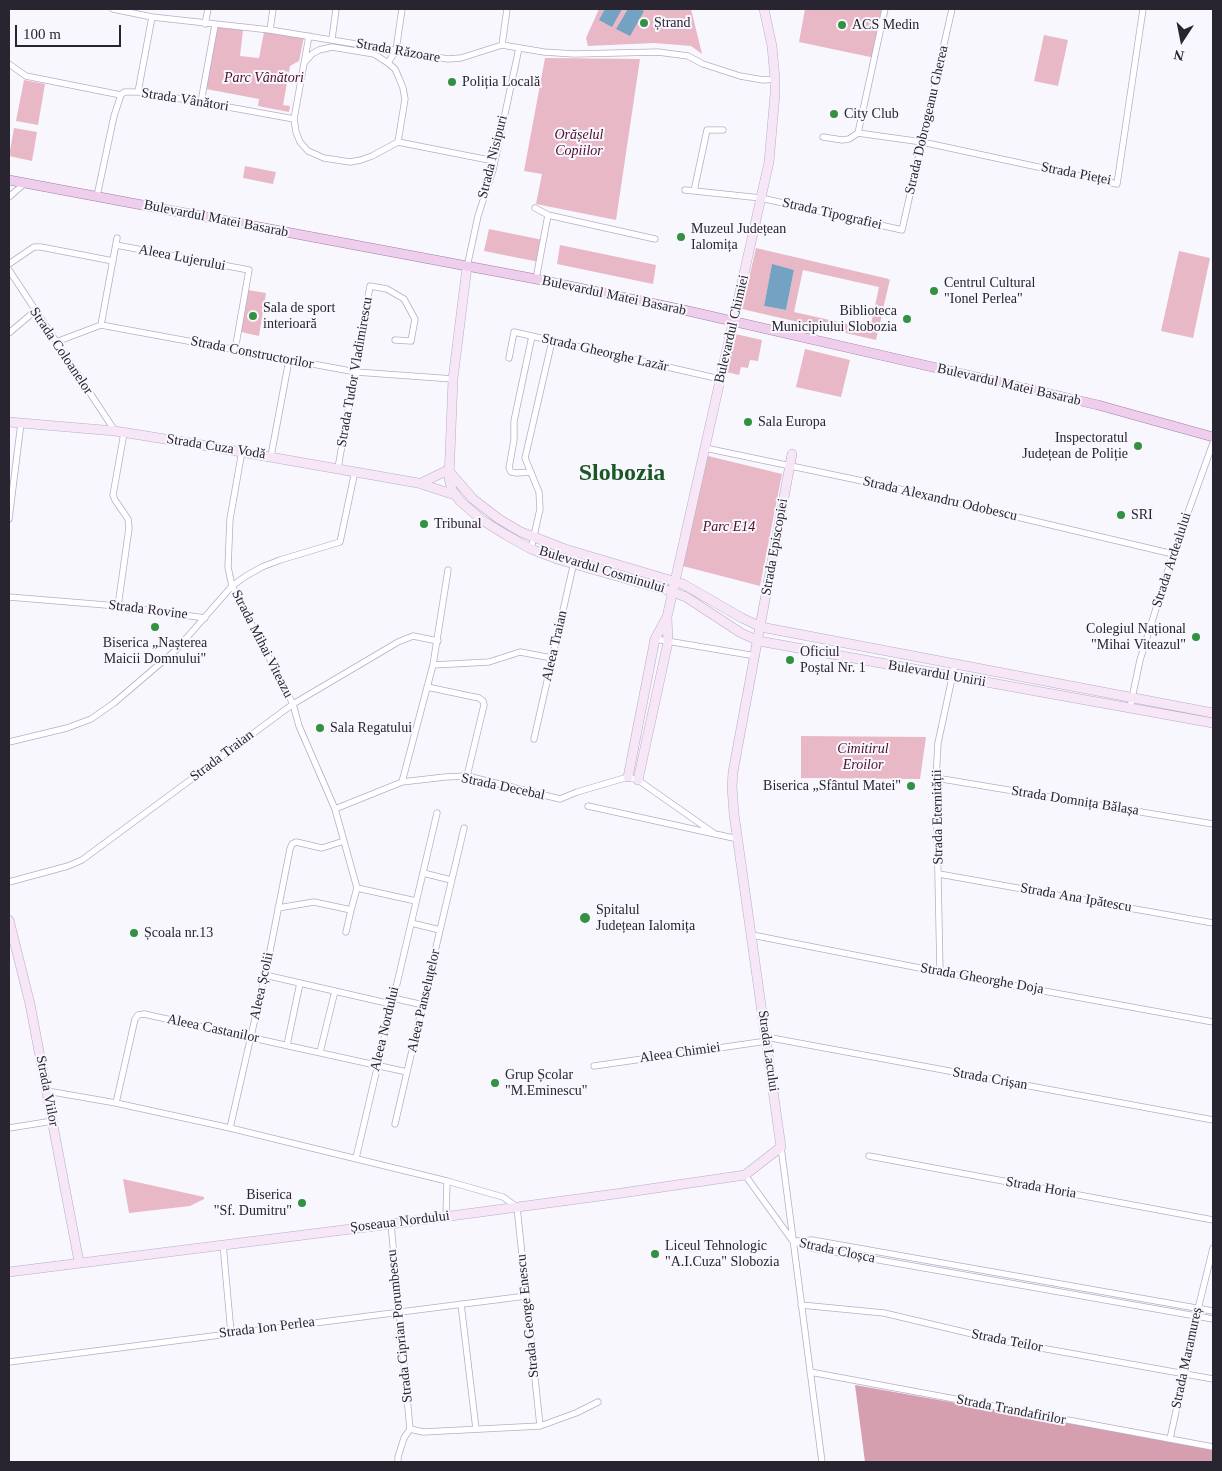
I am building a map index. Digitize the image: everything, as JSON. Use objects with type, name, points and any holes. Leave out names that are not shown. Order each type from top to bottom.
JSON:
[{"type":"main road","name":"Bulevardul Matei Basarab","points":[[9,180],[536,279],[1107,407],[1213,437]]},
{"type":"street","name":"Strada Răzoare","points":[[113,9],[144,12],[152,17],[332,39],[448,59],[461,58],[502,45],[544,52],[574,54],[665,53],[688,56],[703,64],[740,76],[763,80],[775,79]]},
{"type":"street","points":[[205,24],[208,9]]},
{"type":"street","points":[[270,30],[273,9]]},
{"type":"street","points":[[332,39],[336,9]]},
{"type":"street","points":[[388,62],[396,50],[402,9]]},
{"type":"street","points":[[502,45],[507,9]]},
{"type":"street","name":"Bulevardul Chimiei","points":[[628,777],[655,639],[667,617],[676,582],[772,143],[775,79],[772,46],[764,9]]},
{"type":"street","points":[[858,133],[885,9]]},
{"type":"street","name":"Strada Dobrogeanu Gherea","points":[[902,230],[952,9]]},
{"type":"street","name":"Strada Pieței","points":[[922,142],[1117,184],[1142,9]]},
{"type":"street","points":[[138,92],[152,17]]},
{"type":"street","points":[[201,102],[215,25]]},
{"type":"street","points":[[309,36],[294,119],[300,142],[308,151],[324,158],[350,162],[372,156],[398,142],[494,161]]},
{"type":"street","points":[[305,62],[312,54],[319,50],[332,47],[374,54],[388,62],[395,69],[403,88],[405,99],[398,142]]},
{"type":"street","name":"Strada Nisipuri","points":[[467,267],[478,216],[489,185],[519,48]]},
{"type":"street","points":[[9,64],[26,76],[121,95]]},
{"type":"street","name":"Strada Vânători","points":[[97,196],[114,116],[121,95],[124,92],[138,92],[201,102],[294,119]]},
{"type":"street","points":[[694,192],[707,130],[724,130]]},
{"type":"street","points":[[823,137],[842,140],[849,139],[858,133],[922,142]]},
{"type":"street","points":[[9,197],[25,183]]},
{"type":"street","name":"Strada Tipografiei","points":[[685,190],[761,198],[902,230]]},
{"type":"street","points":[[535,208],[548,216],[655,239]]},
{"type":"street","points":[[536,279],[548,216]]},
{"type":"street","points":[[56,342],[101,324],[117,238]]},
{"type":"street","name":"Aleea Lujerului","points":[[116,245],[249,270],[235,350]]},
{"type":"street","points":[[9,264],[34,247],[113,261]]},
{"type":"street","points":[[455,495],[449,482],[448,470],[453,379],[460,308],[467,267]]},
{"type":"street","name":"Strada Coloanelor","points":[[9,270],[114,431]]},
{"type":"street","name":"Strada Tudor Vladimirescu","points":[[338,468],[370,286],[387,289],[404,299],[415,319],[412,341],[395,340]]},
{"type":"street","points":[[9,334],[35,311]]},
{"type":"street","name":"Strada Constructorilor","points":[[101,324],[356,372],[453,379]]},
{"type":"street","name":"Strada Gheorghe Lazăr","points":[[509,358],[514,332],[720,379]]},
{"type":"street","points":[[531,472],[514,472],[509,471],[509,468],[514,440],[514,421],[532,336]]},
{"type":"street","points":[[531,549],[540,509],[539,492],[525,458],[552,341]]},
{"type":"street","points":[[271,456],[289,360]]},
{"type":"street","name":"Strada Cuza Vodă","points":[[9,422],[114,431],[242,451],[421,483],[436,490],[455,495]]},
{"type":"street","points":[[9,519],[21,423]]},
{"type":"street","points":[[118,606],[128,519],[113,494],[124,433]]},
{"type":"street","name":"Strada Ardealului","points":[[1130,708],[1140,660],[1173,554],[1213,443]]},
{"type":"street","name":"Strada Alexandru Odobescu","points":[[706,448],[891,487],[1173,554]]},
{"type":"street","name":"Strada Mihai Viteazu","points":[[242,451],[230,519],[228,567],[232,586],[293,704],[299,726],[335,809],[356,888]]},
{"type":"street","name":"Strada Episcopiei","points":[[759,641],[792,454]]},
{"type":"street","name":"Strada Rovine","points":[[9,597],[118,606],[205,618],[232,586],[262,567],[296,554],[340,542],[355,470]]},
{"type":"street","points":[[421,483],[448,470]]},
{"type":"street","name":"Bulevardul Cosminului","points":[[448,470],[464,490],[488,512],[534,538],[576,553],[676,582]]},
{"type":"street","name":"Bulevardul Cosminului","points":[[455,495],[488,524],[531,549],[574,564],[673,592]]},
{"type":"street","name":"Aleea Traian","points":[[534,739],[576,553]]},
{"type":"street","points":[[402,782],[438,641],[448,570]]},
{"type":"street","name":"Bulevardul Unirii","points":[[676,582],[689,587],[761,627],[1213,713]]},
{"type":"street","name":"Bulevardul Unirii","points":[[673,592],[686,597],[741,633],[759,641],[1213,723]]},
{"type":"street","points":[[9,603],[20,598]]},
{"type":"street","name":"Bulevardul Chimiei","points":[[638,780],[668,642],[667,617]]},
{"type":"street","points":[[9,742],[80,724],[103,711],[162,664],[205,618]]},
{"type":"street","name":"Strada Traian","points":[[9,882],[68,866],[82,860],[293,704],[405,638],[420,637],[438,641]]},
{"type":"street","points":[[655,639],[756,656]]},
{"type":"street","name":"Strada Lacului","points":[[759,641],[733,772],[733,808],[767,1039],[822,1462]]},
{"type":"street","points":[[432,665],[489,662],[520,652],[552,658]]},
{"type":"street","name":"Strada Eternității","points":[[940,972],[936,778],[938,744],[955,664]]},
{"type":"street","points":[[427,687],[478,698],[483,701],[484,705],[467,776]]},
{"type":"street","name":"Strada Decebal","points":[[335,809],[402,782],[445,777],[467,776],[560,799],[628,777]]},
{"type":"street","points":[[628,777],[638,780],[715,834]]},
{"type":"street","name":"Strada Domnița Bălașa","points":[[936,778],[1213,824]]},
{"type":"street","points":[[588,806],[738,839]]},
{"type":"street","name":"Aleea Nordului","points":[[356,1158],[437,813]]},
{"type":"street","name":"Aleea Panseluțelor","points":[[395,1124],[464,828]]},
{"type":"street","name":"Aleea Școlii","points":[[230,1128],[265,975],[292,844],[296,842],[322,848],[344,841]]},
{"type":"street","points":[[423,873],[452,880]]},
{"type":"street","name":"Strada Ana Ipătescu","points":[[939,874],[1213,923]]},
{"type":"street","points":[[346,932],[356,888],[416,901]]},
{"type":"street","points":[[278,908],[314,902],[351,910]]},
{"type":"street","name":"Strada Viilor","points":[[9,920],[30,1004],[79,1262]]},
{"type":"street","name":"Aleea Panseluțelor","points":[[411,923],[440,930]]},
{"type":"street","name":"Strada Gheorghe Doja","points":[[752,935],[1213,1022]]},
{"type":"street","points":[[265,975],[335,991],[423,1006]]},
{"type":"street","points":[[287,1044],[300,983]]},
{"type":"street","points":[[320,1052],[335,991]]},
{"type":"street","name":"Aleea Castanilor","points":[[116,1102],[135,1019],[138,1015],[144,1014],[377,1065]]},
{"type":"street","name":"Aleea Chimiei","points":[[594,1066],[767,1039]]},
{"type":"street","name":"Strada Crișan","points":[[767,1039],[1213,1120]]},
{"type":"street","name":"Aleea Panseluțelor","points":[[377,1065],[407,1072]]},
{"type":"street","points":[[47,1091],[116,1102],[356,1158],[503,1197],[517,1207]]},
{"type":"street","points":[[9,1128],[52,1121]]},
{"type":"street","name":"Șoseaua Nordului","points":[[9,1272],[446,1217],[745,1175],[781,1147]]},
{"type":"street","name":"Strada Horia","points":[[869,1156],[1213,1220]]},
{"type":"street","points":[[745,1175],[793,1241]]},
{"type":"street","points":[[446,1217],[447,1182]]},
{"type":"street","name":"Strada George Enescu","points":[[517,1207],[540,1426]]},
{"type":"street","name":"Strada Ciprian Porumbescu","points":[[391,1224],[410,1429]]},
{"type":"street","name":"Strada Cloșca","points":[[793,1241],[812,1240],[1213,1311]]},
{"type":"street","name":"Strada Cloșca","points":[[793,1241],[811,1248],[1213,1319]]},
{"type":"street","points":[[223,1244],[231,1333]]},
{"type":"street","name":"Strada Maramureș","points":[[1170,1439],[1213,1248]]},
{"type":"street","name":"Strada Ion Perlea","points":[[9,1362],[526,1296]]},
{"type":"street","points":[[461,1304],[476,1429]]},
{"type":"street","name":"Strada Teilor","points":[[801,1305],[902,1317],[1002,1341],[1213,1379]]},
{"type":"street","name":"Strada Trandafirilor","points":[[810,1372],[1213,1447]]},
{"type":"street","points":[[398,1462],[404,1438],[410,1429],[423,1432],[540,1426],[576,1413],[598,1402]]},
{"type":"green space","name":"Ștrand","points":[[599,9],[691,9],[702,54],[691,46],[654,43],[588,46],[586,38]]},
{"type":"green space","name":"ACS Medin","points":[[805,9],[885,9],[875,58],[799,42]]},
{"type":"green space","name":"Parc Vânători","points":[[217,26],[243,30],[240,56],[259,58],[264,32],[304,37],[299,61],[290,66],[283,105],[290,106],[289,112],[258,106],[259,99],[206,89]]},
{"type":"green space","points":[[1044,35],[1068,40],[1058,86],[1034,81]]},
{"type":"green space","name":"Orășelul Copiilor","points":[[545,58],[640,59],[616,220],[536,204],[542,174],[524,171]]},
{"type":"green space","points":[[24,80],[45,84],[38,125],[16,121]]},
{"type":"green space","points":[[14,128],[37,132],[32,161],[9,156]]},
{"type":"green space","points":[[245,166],[276,172],[273,184],[243,178]]},
{"type":"green space","points":[[489,229],[543,240],[539,262],[484,251]]},
{"type":"green space","points":[[560,245],[656,265],[653,284],[557,264]]},
{"type":"green space","points":[[756,248],[889,279],[887,281],[890,279],[876,340],[742,309]],"holes":[[[772,265],[794,270],[786,310],[764,306]],[[803,270],[879,287],[870,329],[794,312]]]},
{"type":"green space","points":[[1179,251],[1210,258],[1193,338],[1161,331]]},
{"type":"green space","name":"Sala de sport interioară","points":[[248,290],[266,293],[259,336],[241,332]]},
{"type":"green space","points":[[731,333],[762,340],[758,361],[750,360],[748,368],[741,367],[739,375],[722,371]]},
{"type":"green space","points":[[805,349],[850,360],[841,397],[796,387]]},
{"type":"green space","name":"Parc E14","points":[[704,455],[782,474],[760,586],[679,565]]},
{"type":"green space","name":"Cimitirul Eroilor","points":[[801,736],[926,737],[920,779],[801,778]]},
{"type":"green space","points":[[123,1179],[204,1197],[204,1199],[190,1206],[129,1213]]},
{"type":"shaded area","points":[[855,1385],[1213,1449],[1213,1462],[865,1462]]},
{"type":"water","points":[[605,9],[622,9],[612,27],[599,20]]},
{"type":"water","points":[[628,9],[644,11],[630,36],[616,29]]},
{"type":"water","points":[[772,264],[794,270],[786,310],[764,306]]},
{"type":"place","name":"Ștrand","points":[[644,23]]},
{"type":"place","name":"ACS Medin","points":[[842,25]]},
{"type":"place","name":"Poliția Locală","points":[[452,82]]},
{"type":"place","name":"City Club","points":[[834,114]]},
{"type":"place","name":"Muzeul Județean Ialomița","points":[[681,237]]},
{"type":"place","name":"Centrul Cultural \"Ionel Perlea\"","points":[[934,291]]},
{"type":"place","name":"Sala de sport interioară","points":[[253,316]]},
{"type":"place","name":"Biblioteca Municipiului Slobozia","points":[[907,319]]},
{"type":"place","name":"Sala Europa","points":[[748,422]]},
{"type":"place","name":"Inspectoratul Județean de Poliție","points":[[1138,446]]},
{"type":"place","name":"SRI","points":[[1121,515]]},
{"type":"place","name":"Tribunal","points":[[424,524]]},
{"type":"place","name":"Biserica „Nașterea Maicii Domnului\"","points":[[155,627]]},
{"type":"place","name":"Colegiul Național \"Mihai Viteazul\"","points":[[1196,637]]},
{"type":"place","name":"Oficiul Poștal Nr. 1","points":[[790,660]]},
{"type":"place","name":"Sala Regatului","points":[[320,728]]},
{"type":"place","name":"Biserica „Sfântul Matei\"","points":[[911,786]]},
{"type":"place","name":"Spitalul Județean Ialomița","points":[[585,918]]},
{"type":"place","name":"Școala nr.13","points":[[134,933]]},
{"type":"place","name":"Grup Școlar \"M.Eminescu\"","points":[[495,1083]]},
{"type":"place","name":"Biserica \"Sf. Dumitru\"","points":[[302,1203]]},
{"type":"place","name":"Liceul Tehnologic \"A.I.Cuza\" Slobozia","points":[[655,1254]]},
{"type":"district","name":"Slobozia","points":[[622,474]]}]
